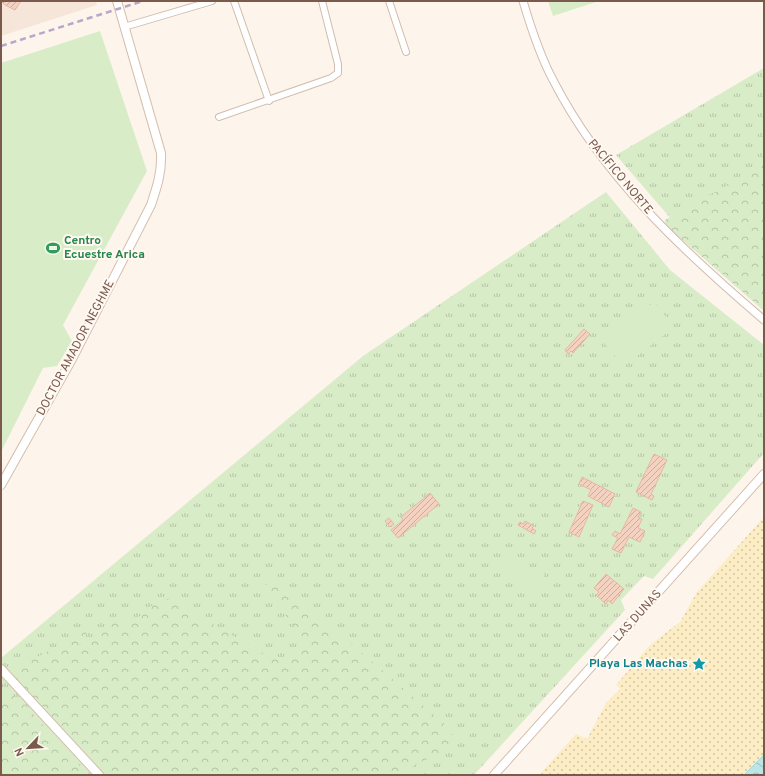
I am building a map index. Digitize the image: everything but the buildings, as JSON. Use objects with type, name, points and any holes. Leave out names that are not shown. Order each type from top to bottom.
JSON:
[{"type":"main road","name":"DOCTOR AMADOR NEGHME","points":[[1,486],[72,359],[151,205],[158,184],[162,167],[161,153],[117,1]]},
{"type":"main road","name":"LAS DUNAS","points":[[494,775],[764,474]]},
{"type":"main road","points":[[1,669],[99,775]]},
{"type":"street","points":[[124,28],[212,1]]},
{"type":"street","points":[[234,1],[269,101]]},
{"type":"street","points":[[219,117],[269,101],[331,78],[338,73],[338,64],[322,1]]},
{"type":"street","points":[[389,1],[406,52]]},
{"type":"street","name":"PACÍFICO NORTE","points":[[523,1],[552,79],[593,147],[621,182],[654,217],[709,272],[764,320]]},
{"type":"shaded area","points":[[1,1],[96,1],[97,5],[1,36]]},
{"type":"green space","points":[[548,1],[599,1],[553,16]]},
{"type":"green space","name":"Centro Ecuestre Arica","points":[[100,31],[147,171],[63,325],[72,341],[57,366],[43,368],[1,452],[1,63]]},
{"type":"green space","points":[[764,68],[764,311],[709,263],[616,155]]},
{"type":"green space","points":[[764,165],[764,310],[665,225],[665,220]]},
{"type":"green space","points":[[606,192],[670,270],[764,345],[764,453],[653,579],[644,576],[621,600],[625,610],[474,775],[1,775],[1,658],[363,356]]},
{"type":"green space","points":[[654,302],[674,327],[623,367],[603,341]]},
{"type":"green space","points":[[509,557],[545,574],[535,594],[500,578]]},
{"type":"green space","points":[[272,579],[278,582],[322,625],[346,639],[448,727],[453,737],[453,744],[449,750],[424,760],[416,765],[409,770],[409,775],[103,775],[8,673],[90,628],[79,644],[84,647],[99,635],[110,623],[131,622],[153,604],[169,599],[270,657],[283,660],[299,651],[299,635],[290,620],[265,593],[265,586]]},
{"type":"green space","points":[[1,693],[13,695],[25,705],[88,775],[1,775]]},
{"type":"sand","name":"Playa Las Machas","points":[[764,517],[764,755],[744,775],[539,775],[576,734],[587,739],[606,703],[620,689],[616,685],[651,644],[680,622],[697,592]]},
{"type":"water","points":[[764,755],[764,775],[744,775]]},
{"type":"railway","points":[[1,46],[143,1]]},
{"type":"place","name":"Centro Ecuestre Arica","points":[[53,248]]},
{"type":"place","name":"Playa Las Machas","points":[[699,664]]}]
